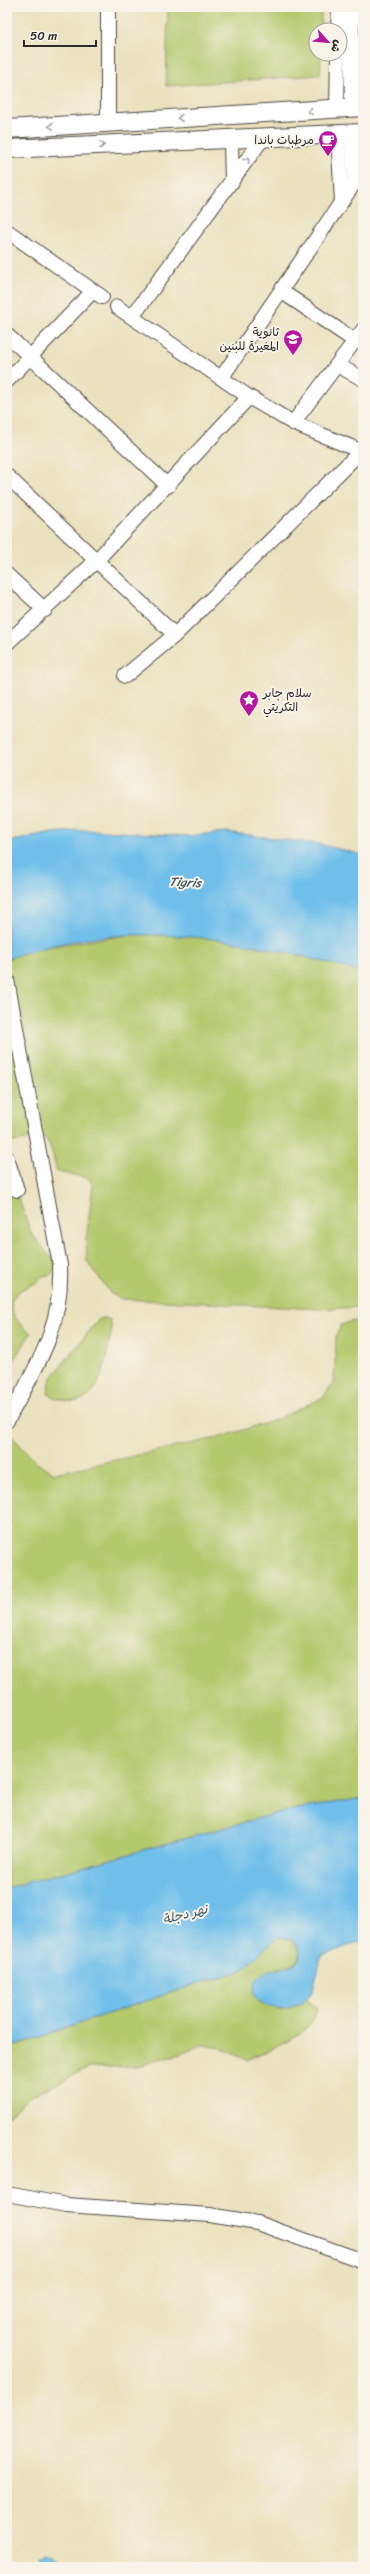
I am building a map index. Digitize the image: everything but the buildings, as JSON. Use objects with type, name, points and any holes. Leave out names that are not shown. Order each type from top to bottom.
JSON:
[{"type":"main road","points":[[7,128],[350,108]]},
{"type":"main road","points":[[7,149],[351,134]]},
{"type":"street","points":[[108,7],[108,122]]},
{"type":"street","points":[[338,22],[339,7]]},
{"type":"street","points":[[350,108],[352,7]]},
{"type":"street","points":[[340,62],[350,108]]},
{"type":"street","points":[[222,377],[342,201],[353,182],[351,134]]},
{"type":"street","points":[[132,318],[232,182],[262,138]]},
{"type":"street","points":[[231,140],[232,182]]},
{"type":"street","points":[[7,231],[98,294],[7,381]]},
{"type":"street","points":[[281,291],[359,336],[293,423]]},
{"type":"street","points":[[117,307],[222,377],[249,397],[293,423],[362,452],[175,635],[125,676]]},
{"type":"street","points":[[7,335],[168,486]]},
{"type":"street","points":[[337,365],[363,379]]},
{"type":"street","points":[[7,644],[96,561],[168,486],[249,397]]},
{"type":"street","points":[[7,476],[175,635]]},
{"type":"street","points":[[7,575],[45,610]]},
{"type":"street","points":[[7,980],[60,1265],[60,1303],[50,1340],[7,1421]]},
{"type":"street","points":[[7,1158],[18,1190]]},
{"type":"street","points":[[7,2194],[66,2205],[210,2215],[257,2223],[363,2261]]},
{"type":"green space","points":[[168,7],[321,7],[321,22],[308,22],[308,62],[321,62],[320,75],[166,86]]},
{"type":"green space","points":[[135,934],[195,937],[254,944],[293,952],[363,973],[363,1307],[321,1309],[122,1299],[111,1294],[87,1261],[86,1239],[93,1185],[88,1178],[57,1172],[51,1148],[45,1137],[36,1137],[12,1142],[7,1136],[7,959],[32,949]]},
{"type":"green space","points":[[7,1166],[31,1233],[58,1266],[50,1276],[44,1275],[36,1282],[21,1290],[15,1295],[12,1301],[11,1307],[16,1319],[31,1333],[7,1370]]},
{"type":"green space","points":[[105,1318],[110,1320],[112,1329],[106,1358],[97,1386],[89,1395],[79,1401],[66,1401],[48,1394],[49,1385],[53,1376],[99,1319]]},
{"type":"green space","points":[[353,1321],[363,1321],[363,1798],[281,1812],[7,1888],[7,1431],[38,1464],[55,1473],[217,1438],[275,1420],[322,1398],[334,1383],[336,1336],[341,1325]]},
{"type":"green space","points":[[278,1937],[289,1938],[300,1951],[297,1962],[264,1973],[276,2009],[285,2009],[306,1999],[317,2008],[314,2018],[308,2026],[290,2040],[247,2060],[220,2048],[202,2045],[181,2054],[137,2066],[89,2068],[29,2097],[7,2117],[7,2048],[199,1983],[241,1971]]},
{"type":"water","name":"Tigris","points":[[85,830],[188,836],[226,832],[318,844],[363,855],[363,973],[274,950],[186,936],[141,935],[97,938],[52,946],[7,959],[7,842],[53,833]]},
{"type":"water","name":"نهر دجلة","points":[[363,1798],[363,1940],[322,1956],[312,1991],[300,2004],[292,2007],[274,2008],[265,2005],[258,2000],[253,1993],[255,1983],[259,1977],[271,1970],[293,1965],[299,1960],[300,1951],[294,1942],[286,1938],[278,1937],[241,1971],[199,1983],[7,2048],[7,1888],[281,1812]]},
{"type":"water","points":[[44,2553],[52,2556],[63,2567],[41,2567],[37,2557]]},
{"type":"place","name":"مرطبات باندا","points":[[328,157]]},
{"type":"place","name":"ثانوية المغيرة للبنين","points":[[293,356]]},
{"type":"place","name":"سلام جابر التكريتي","points":[[249,717]]}]
